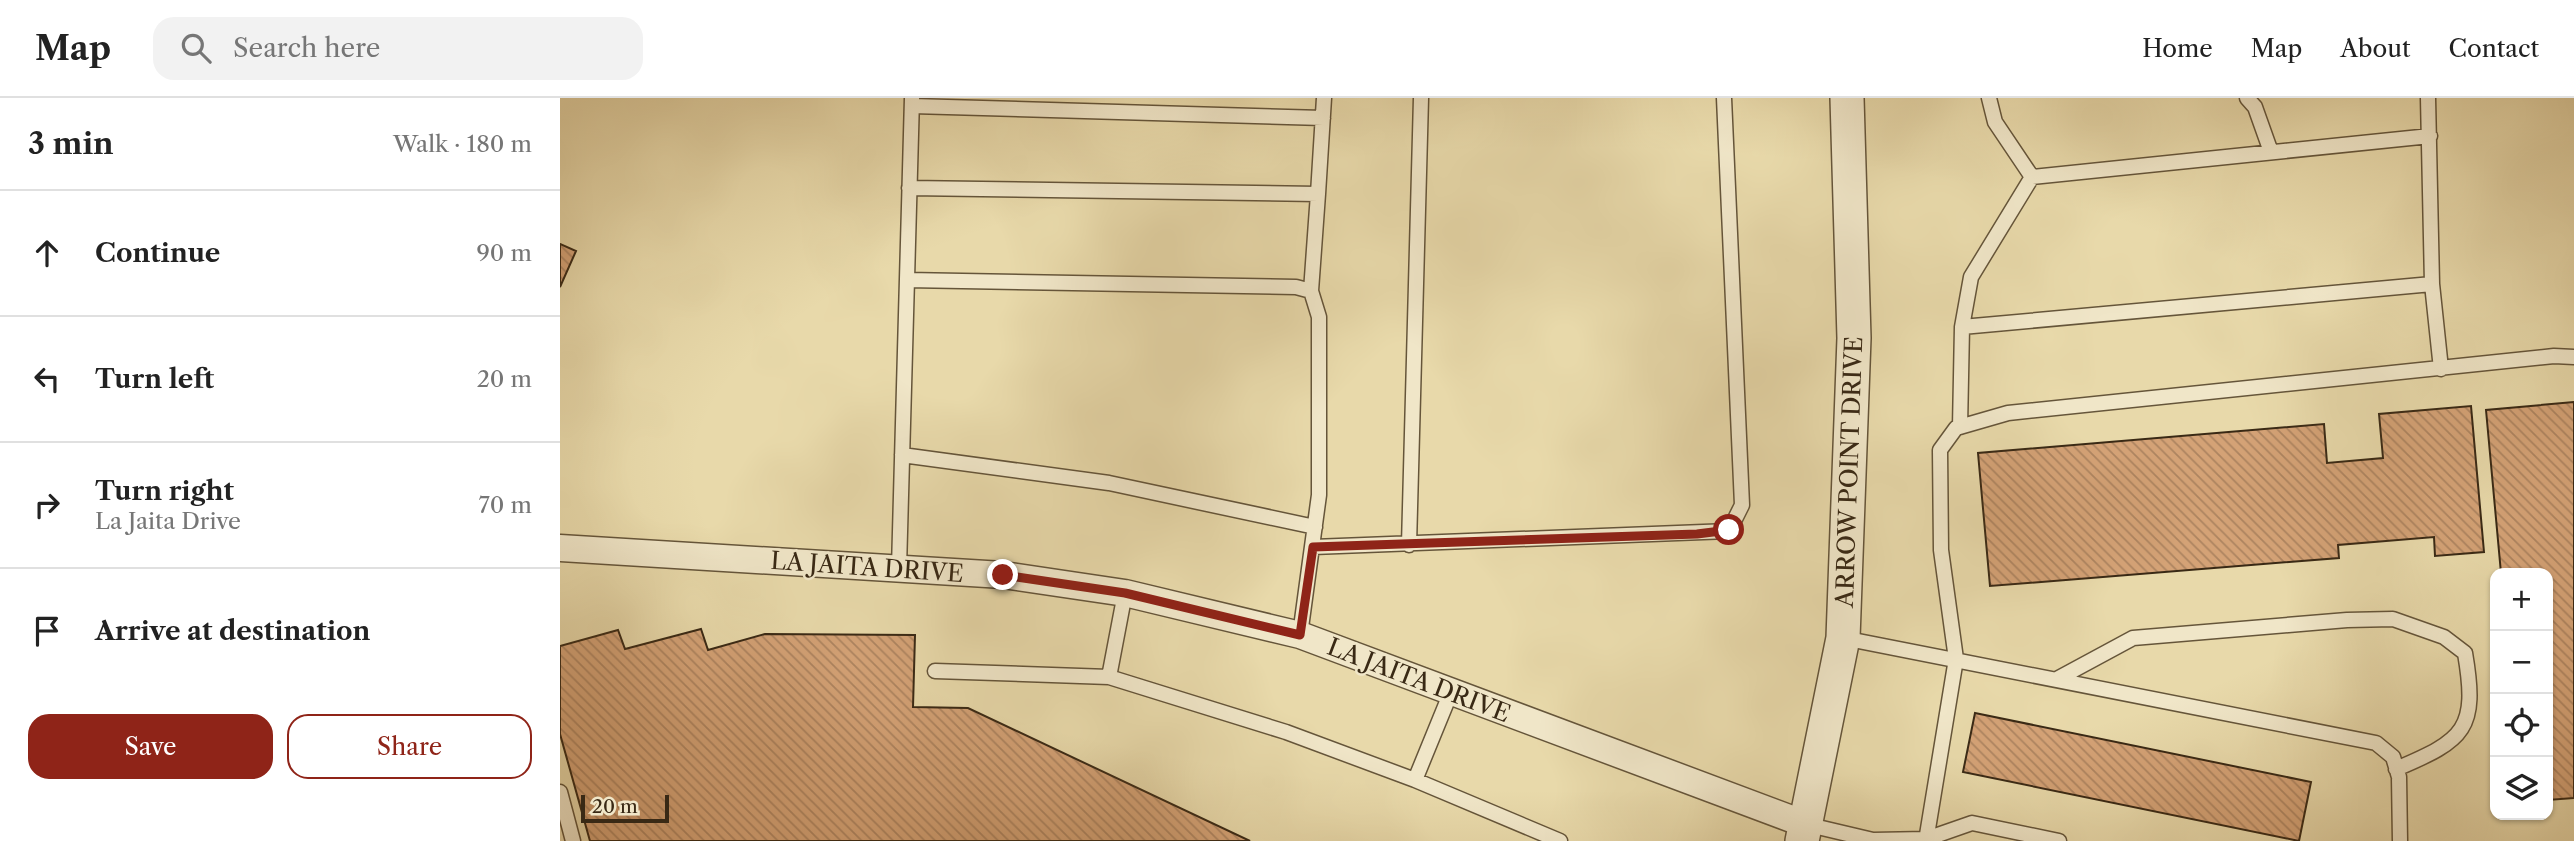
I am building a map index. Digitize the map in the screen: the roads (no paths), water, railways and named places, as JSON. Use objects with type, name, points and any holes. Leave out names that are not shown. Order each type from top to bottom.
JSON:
[{"type":"street","name":"ARROW POINT DRIVE","points":[[1803,833],[1843,638],[1854,338],[1846,98]]},
{"type":"street","name":"LA JAITA DRIVE","points":[[560,548],[1003,575],[1125,593],[1300,635],[1451,692],[1803,833]]},
{"type":"lane","points":[[1300,635],[1319,495],[1319,317],[1311,291],[1324,98]]},
{"type":"lane","points":[[1409,545],[1421,98]]},
{"type":"lane","points":[[1313,547],[1729,530],[1742,505],[1724,98]]},
{"type":"lane","points":[[1989,98],[1995,122],[2032,177]]},
{"type":"lane","points":[[2247,98],[2255,107],[2271,152]]},
{"type":"lane","points":[[2428,98],[2432,284],[2441,369]]},
{"type":"lane","points":[[899,568],[912,102],[1077,105],[1323,118]]},
{"type":"lane","points":[[2032,177],[2430,136]]},
{"type":"lane","points":[[1960,427],[1962,327],[1971,276],[2032,177]]},
{"type":"lane","points":[[909,188],[1318,194]]},
{"type":"lane","points":[[907,280],[1296,288],[1311,291]]},
{"type":"lane","points":[[1962,327],[2432,284]]},
{"type":"lane","points":[[1926,840],[1956,659],[1941,551],[1940,450],[1960,427],[2008,413],[2554,356],[2574,357]]},
{"type":"lane","points":[[902,455],[1109,482],[1315,527]]},
{"type":"lane","points":[[1109,677],[1125,593]]},
{"type":"lane","points":[[2057,679],[2133,638],[2393,619],[2444,637],[2465,653],[2472,695],[2463,729],[2436,752],[2396,769]]},
{"type":"lane","points":[[1843,638],[2376,743],[2393,757],[2396,769],[2400,841]]},
{"type":"lane","points":[[935,671],[1109,677],[1286,732],[1415,780],[1560,841]]},
{"type":"lane","points":[[1415,780],[1451,692]]},
{"type":"lane","points":[[560,792],[573,841]]},
{"type":"lane","points":[[1803,833],[1873,841],[1926,840],[1972,822],[2059,841]]}]
